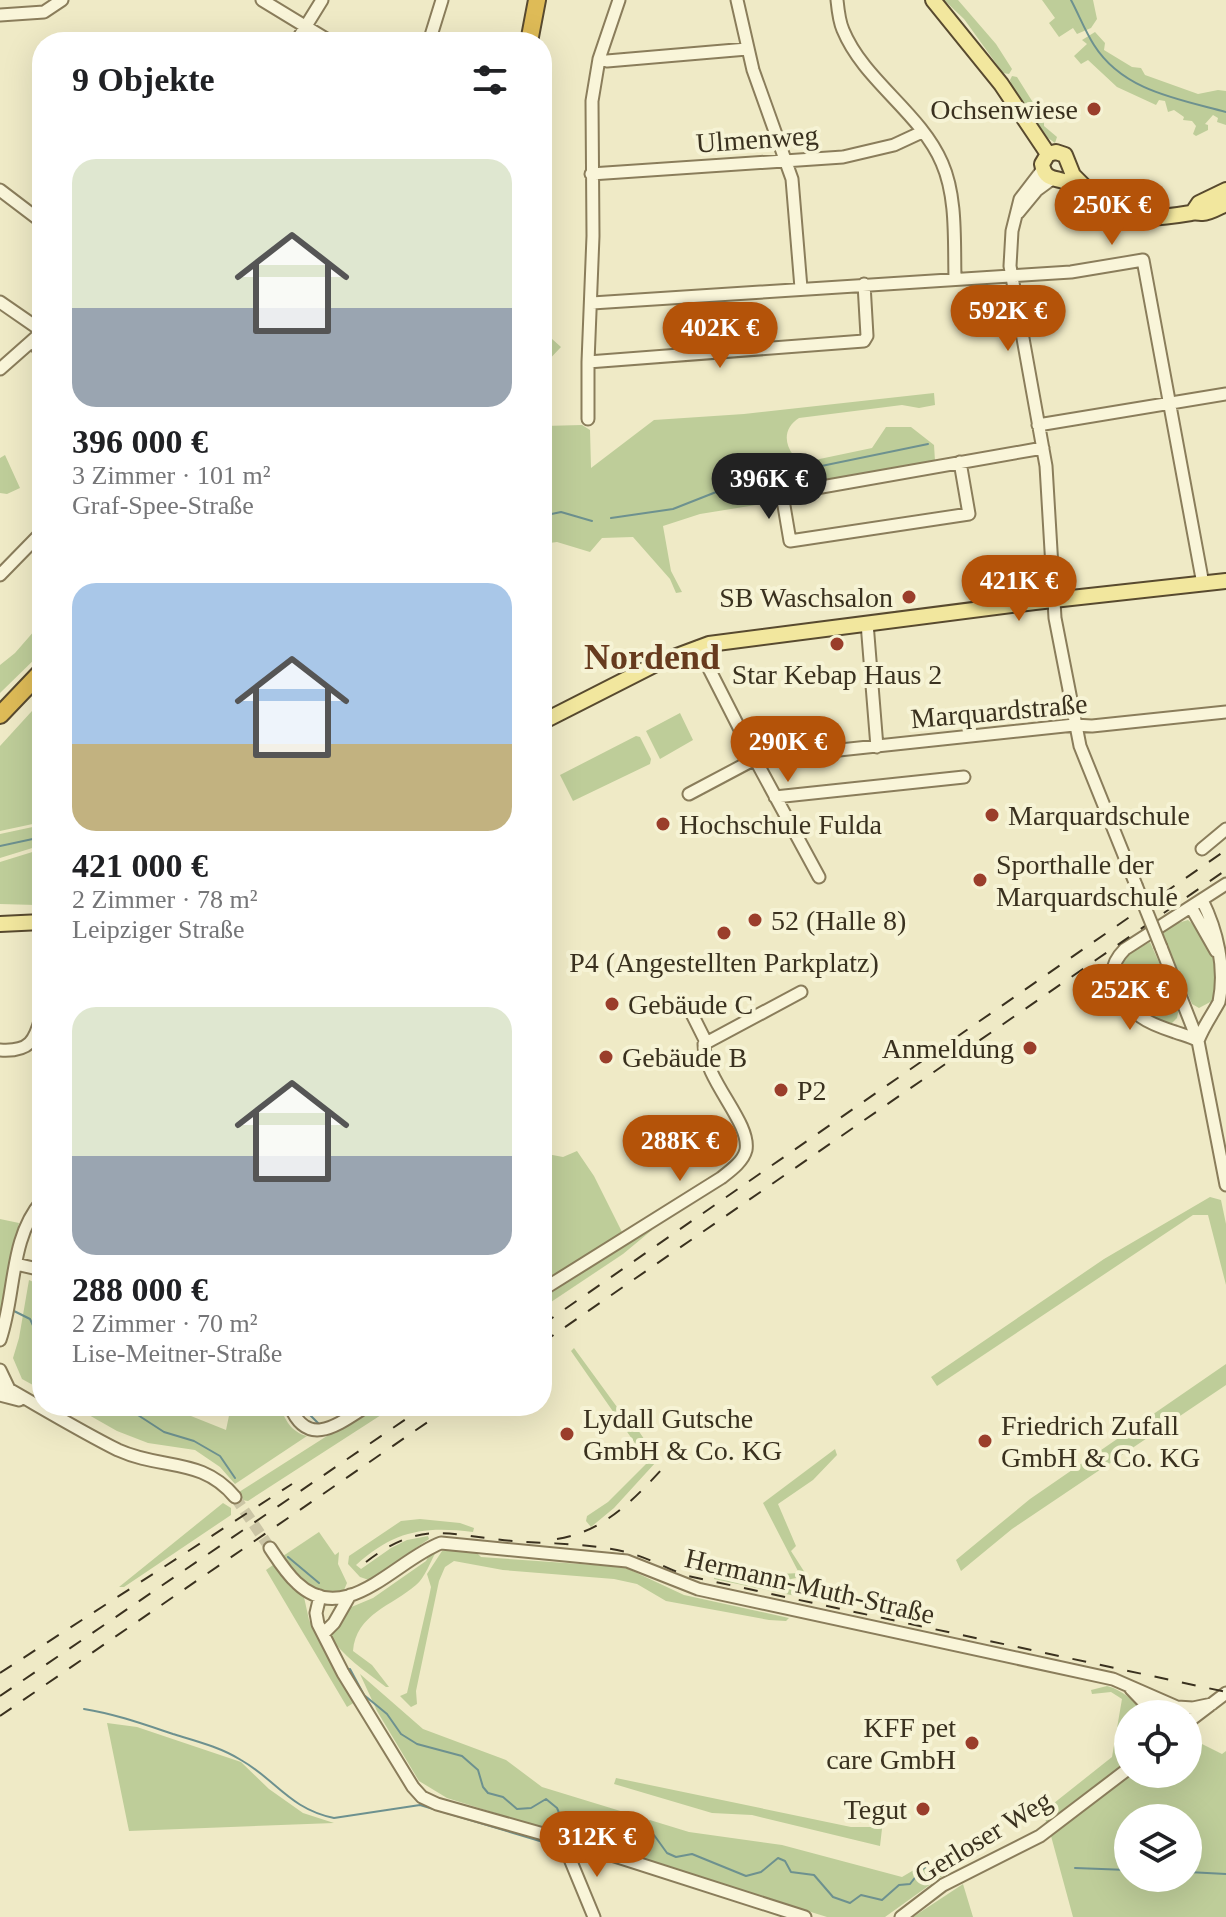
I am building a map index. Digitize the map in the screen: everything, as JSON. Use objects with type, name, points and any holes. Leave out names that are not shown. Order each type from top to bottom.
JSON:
[{"type":"highway","points":[[531,32],[537,0]]},
{"type":"highway","points":[[0,715],[32,681]]},
{"type":"main road","points":[[933,0],[1001,84],[1054,170],[1095,204],[1142,219],[1168,218],[1193,212],[1204,213],[1222,197]]},
{"type":"main road","points":[[552,717],[643,670],[698,647],[756,636],[1226,581]]},
{"type":"main road","points":[[0,924],[32,922]]},
{"type":"street","points":[[0,15],[44,12],[62,0]]},
{"type":"street","points":[[262,0],[315,32]]},
{"type":"street","points":[[302,32],[322,0]]},
{"type":"street","points":[[432,32],[442,0]]},
{"type":"street","points":[[588,419],[592,303],[592,101],[599,59],[619,0]]},
{"type":"street","points":[[737,0],[747,49],[794,189],[801,288]]},
{"type":"street","points":[[837,0],[841,26],[850,43],[935,149],[947,179],[952,211],[955,278]]},
{"type":"street","points":[[599,59],[607,61],[747,49]]},
{"type":"street","name":"Ulmenweg","points":[[591,174],[864,153],[909,140],[922,132]]},
{"type":"street","points":[[1054,170],[1020,199],[1011,241],[1011,274],[1043,448],[1051,531],[1053,601],[1074,725],[1080,748],[1188,1010],[1198,1041],[1226,1185]]},
{"type":"street","points":[[0,190],[32,214]]},
{"type":"street","points":[[592,303],[1071,272],[1143,260],[1203,584]]},
{"type":"street","points":[[588,362],[862,342],[867,336],[864,284]]},
{"type":"street","points":[[0,302],[32,329]]},
{"type":"street","points":[[0,369],[32,341]]},
{"type":"street","points":[[1038,425],[1226,394]]},
{"type":"street","points":[[960,462],[969,514],[790,541],[782,494],[960,462],[1043,448]]},
{"type":"street","points":[[0,575],[32,542]]},
{"type":"street","points":[[867,623],[877,747]]},
{"type":"street","points":[[698,647],[819,877]]},
{"type":"street","name":"Marquardstraße","points":[[689,794],[755,759],[1226,712]]},
{"type":"street","points":[[775,797],[964,777]]},
{"type":"street","points":[[1202,849],[1226,829]]},
{"type":"street","points":[[1198,1041],[1192,1036],[1143,1020],[1133,1013],[1112,979],[1113,970],[1125,949],[1226,884]]},
{"type":"street","points":[[1198,1041],[1225,983],[1223,951],[1202,900]]},
{"type":"street","points":[[1191,907],[1213,943],[1224,970]]},
{"type":"street","points":[[705,1043],[801,992]]},
{"type":"street","points":[[1188,1010],[1200,1013],[1215,1008]]},
{"type":"street","points":[[1167,1030],[1180,1025],[1188,1010]]},
{"type":"street","points":[[552,1284],[721,1178],[739,1162],[746,1148],[744,1134],[714,1079],[705,1054],[705,1043],[691,1012]]},
{"type":"street","points":[[0,1050],[20,1050],[32,1039]]},
{"type":"street","points":[[0,1340],[24,1228],[32,1216]]},
{"type":"street","points":[[16,1264],[32,1268]]},
{"type":"street","points":[[0,1370],[3,1389],[32,1404]]},
{"type":"street","points":[[55,1416],[139,1458],[201,1470],[212,1475],[232,1494]]},
{"type":"street","points":[[295,1416],[302,1424],[318,1431],[331,1429],[351,1416]]},
{"type":"street","name":"Hermann-Muth-Straße","points":[[320,1596],[335,1598],[372,1586],[416,1555],[441,1543],[595,1557],[639,1564],[698,1589],[1105,1677],[1177,1707],[1212,1704]]},
{"type":"street","points":[[274,1553],[297,1583],[320,1596],[316,1613],[323,1634],[343,1673],[422,1797],[805,1917]]},
{"type":"street","name":"Hermann-Muth-Straße","points":[[323,1634],[334,1623],[350,1595]]},
{"type":"street","points":[[1128,1685],[1142,1700]]},
{"type":"street","points":[[1202,1712],[1226,1693]]},
{"type":"street","name":"Gerloser Weg","points":[[901,1917],[943,1885],[1040,1836],[1114,1780]]},
{"type":"street","points":[[568,1841],[565,1847],[594,1917]]},
{"type":"green space","points":[[944,0],[958,0],[996,44],[1012,69],[1009,74],[1003,73],[964,19]]},
{"type":"green space","points":[[1042,0],[1093,0],[1097,19],[1091,28],[1077,34],[1073,28],[1059,37],[1049,23],[1055,18]]},
{"type":"green space","points":[[1095,32],[1105,43],[1104,50],[1132,67],[1141,68],[1145,75],[1198,94],[1226,91],[1226,125],[1217,122],[1218,118],[1213,115],[1205,124],[1208,130],[1196,136],[1193,134],[1196,126],[1192,121],[1183,120],[1184,117],[1174,110],[1168,112],[1165,101],[1159,100],[1156,105],[1117,87],[1088,60],[1081,64],[1074,56],[1087,44],[1082,40]]},
{"type":"green space","points":[[1012,76],[1017,77],[1044,120],[1044,126],[1057,137],[1055,143],[1048,138],[1012,87]]},
{"type":"green space","points":[[552,339],[561,347],[552,357]]},
{"type":"green space","points":[[934,393],[935,405],[919,408],[902,405],[799,418],[788,430],[787,440],[793,455],[810,461],[872,448],[886,427],[911,427],[934,445],[935,461],[760,492],[762,504],[700,514],[663,526],[671,571],[682,592],[676,593],[670,579],[633,537],[602,538],[590,552],[552,543],[552,426],[582,425],[590,430],[591,468],[654,420],[744,414]]},
{"type":"green space","points":[[5,455],[20,488],[7,494],[0,493],[0,458]]},
{"type":"green space","points":[[32,633],[32,662],[0,693],[0,665]]},
{"type":"green space","points":[[32,711],[32,824],[0,831],[0,746]]},
{"type":"green space","points":[[680,713],[693,740],[660,759],[646,731]]},
{"type":"green space","points":[[636,736],[640,737],[651,759],[650,764],[573,801],[560,775]]},
{"type":"green space","points":[[32,827],[32,848],[0,858],[0,834]]},
{"type":"green space","points":[[32,852],[32,905],[0,904],[0,862]]},
{"type":"green space","points":[[1188,920],[1210,946],[1217,966],[1214,1000],[1199,1008],[1192,1004],[1162,932],[1168,926]]},
{"type":"green space","points":[[1150,942],[1179,1008],[1177,1018],[1172,1023],[1161,1022],[1144,1014],[1127,992],[1119,973],[1124,956]]},
{"type":"green space","points":[[577,1151],[594,1176],[622,1232],[552,1279],[552,1155],[563,1157]]},
{"type":"green space","points":[[1210,1197],[1221,1200],[1226,1224],[1226,1285],[1208,1215],[1193,1215],[937,1386],[931,1377],[1104,1259]]},
{"type":"green space","points":[[0,1219],[19,1223],[6,1282],[5,1313],[0,1312]]},
{"type":"green space","points":[[652,1224],[652,1230],[623,1254],[552,1301],[552,1290]]},
{"type":"green space","points":[[29,1280],[32,1281],[32,1384],[22,1379],[13,1358]]},
{"type":"green space","points":[[574,1348],[617,1407],[623,1408],[655,1455],[656,1462],[614,1508],[591,1527],[586,1521],[587,1516],[608,1502],[648,1462],[571,1351]]},
{"type":"green space","points":[[1226,1364],[1226,1385],[1012,1529],[961,1571],[956,1560],[1030,1499]]},
{"type":"green space","points":[[91,1416],[191,1416],[226,1430],[229,1416],[284,1416],[297,1432],[307,1436],[235,1484],[220,1467],[195,1450],[148,1443]]},
{"type":"green space","points":[[358,1416],[380,1416],[248,1501],[242,1500],[239,1492]]},
{"type":"green space","points":[[835,1449],[837,1455],[813,1480],[778,1504],[796,1546],[791,1551],[807,1576],[791,1579],[793,1588],[813,1584],[817,1593],[815,1600],[714,1579],[714,1575],[799,1573],[763,1503]]},
{"type":"green space","points":[[223,1503],[231,1508],[231,1515],[124,1587],[119,1587]]},
{"type":"green space","points":[[420,1519],[460,1523],[474,1528],[473,1532],[424,1531],[397,1538],[356,1565],[361,1569],[407,1540],[428,1536],[429,1539],[369,1580],[360,1577],[348,1564],[349,1556],[401,1521]]},
{"type":"green space","points":[[319,1532],[335,1555],[339,1552],[338,1564],[347,1583],[344,1590],[316,1589],[294,1571],[283,1556]]},
{"type":"green space","points":[[442,1551],[477,1553],[481,1557],[624,1567],[684,1595],[789,1618],[786,1621],[769,1620],[666,1601],[637,1584],[614,1579],[503,1570],[454,1561],[445,1567],[439,1581],[416,1691],[417,1704],[411,1707],[400,1696],[407,1693],[429,1597],[431,1587],[427,1574]]},
{"type":"green space","points":[[436,1552],[419,1582],[368,1619],[356,1638],[353,1651],[372,1665],[389,1687],[386,1687],[347,1656],[328,1633],[337,1628],[349,1608],[373,1598]]},
{"type":"green space","points":[[273,1565],[304,1597],[309,1620],[355,1702],[347,1707],[266,1570]]},
{"type":"green space","points":[[360,1674],[423,1729],[506,1760],[542,1787],[689,1832],[782,1845],[902,1877],[929,1861],[952,1869],[885,1917],[827,1917],[447,1798],[419,1781],[377,1711]]},
{"type":"green space","points":[[1107,1686],[1132,1700],[1122,1700],[1111,1692],[1092,1694],[1091,1690]]},
{"type":"green space","points":[[107,1723],[137,1727],[241,1762],[269,1789],[303,1813],[334,1823],[129,1831]]},
{"type":"green space","points":[[1202,1744],[1222,1754],[1226,1751],[1226,1917],[1073,1917],[1051,1836],[1114,1787],[1202,1788]]},
{"type":"green space","points":[[1114,1745],[1114,1771],[1053,1821],[1046,1822],[1044,1811],[1112,1757]]},
{"type":"green space","points":[[616,1778],[851,1827],[871,1827],[878,1818],[883,1820],[880,1846],[752,1815],[712,1813],[614,1784]]},
{"type":"green space","points":[[963,1884],[973,1917],[913,1917]]},
{"type":"waterway","points":[[1071,0],[1094,45],[1120,73],[1153,91],[1226,112]]},
{"type":"waterway","points":[[611,518],[673,509],[739,483],[928,444]]},
{"type":"waterway","points":[[552,514],[561,512],[592,521]]},
{"type":"waterway","points":[[0,846],[32,839]]},
{"type":"waterway","points":[[12,1310],[30,1319],[32,1323]]},
{"type":"waterway","points":[[139,1416],[164,1432],[194,1441],[220,1456],[235,1478]]},
{"type":"waterway","points":[[311,1416],[319,1424]]},
{"type":"waterway","points":[[288,1557],[319,1583]]},
{"type":"waterway","points":[[350,1669],[364,1695],[387,1714],[401,1734],[417,1744],[462,1756],[478,1770],[488,1793],[503,1797],[517,1809],[531,1808],[546,1799],[557,1808],[564,1825],[572,1828],[592,1828],[610,1839],[638,1833],[654,1835],[667,1853],[676,1857],[692,1854],[746,1876],[761,1872],[778,1858],[785,1861],[791,1872],[814,1875],[833,1897],[850,1903],[861,1895],[882,1900],[899,1885],[910,1884],[921,1870],[931,1864]]},
{"type":"waterway","points":[[84,1709],[225,1751],[253,1768],[294,1801],[319,1814],[334,1818],[420,1805],[553,1845]]},
{"type":"waterway","points":[[1075,1868],[1114,1869]]},
{"type":"waterway","points":[[1202,1873],[1226,1874]]},
{"type":"tunnel","points":[[235,1497],[270,1548]]},
{"type":"railway","points":[[552,1318],[1226,850]]},
{"type":"railway","points":[[552,1336],[1226,870]]},
{"type":"railway","points":[[0,1696],[410,1416]]},
{"type":"railway","points":[[0,1716],[436,1416]]},
{"type":"railway","points":[[557,1539],[592,1528],[622,1509],[672,1458]]},
{"type":"railway","points":[[0,1673],[292,1484]]},
{"type":"railway","points":[[366,1562],[404,1539],[437,1533],[601,1547],[637,1555],[688,1576],[1226,1692]]},
{"type":"place","name":"Ochsenwiese","points":[[1094,109]]},
{"type":"place","name":"SB Waschsalon","points":[[909,597]]},
{"type":"place","name":"Star Kebap Haus 2","points":[[837,644]]},
{"type":"place","name":"Marquardschule","points":[[992,815]]},
{"type":"place","name":"Hochschule Fulda","points":[[663,824]]},
{"type":"place","name":"Sporthalle der Marquardschule","points":[[980,880]]},
{"type":"place","name":"52 (Halle 8)","points":[[755,920]]},
{"type":"place","name":"P4 (Angestellten Parkplatz)","points":[[724,933]]},
{"type":"place","name":"Gebäude C","points":[[612,1004]]},
{"type":"place","name":"Anmeldung","points":[[1030,1048]]},
{"type":"place","name":"Gebäude B","points":[[606,1057]]},
{"type":"place","name":"P2","points":[[781,1090]]},
{"type":"place","name":"Lydall Gutsche GmbH & Co. KG","points":[[567,1434]]},
{"type":"place","name":"Friedrich Zufall GmbH & Co. KG","points":[[985,1441]]},
{"type":"place","name":"KFF pet care GmbH","points":[[972,1743]]},
{"type":"place","name":"Tegut","points":[[923,1809]]},
{"type":"district","name":"Nordend","points":[[652,657]]}]
